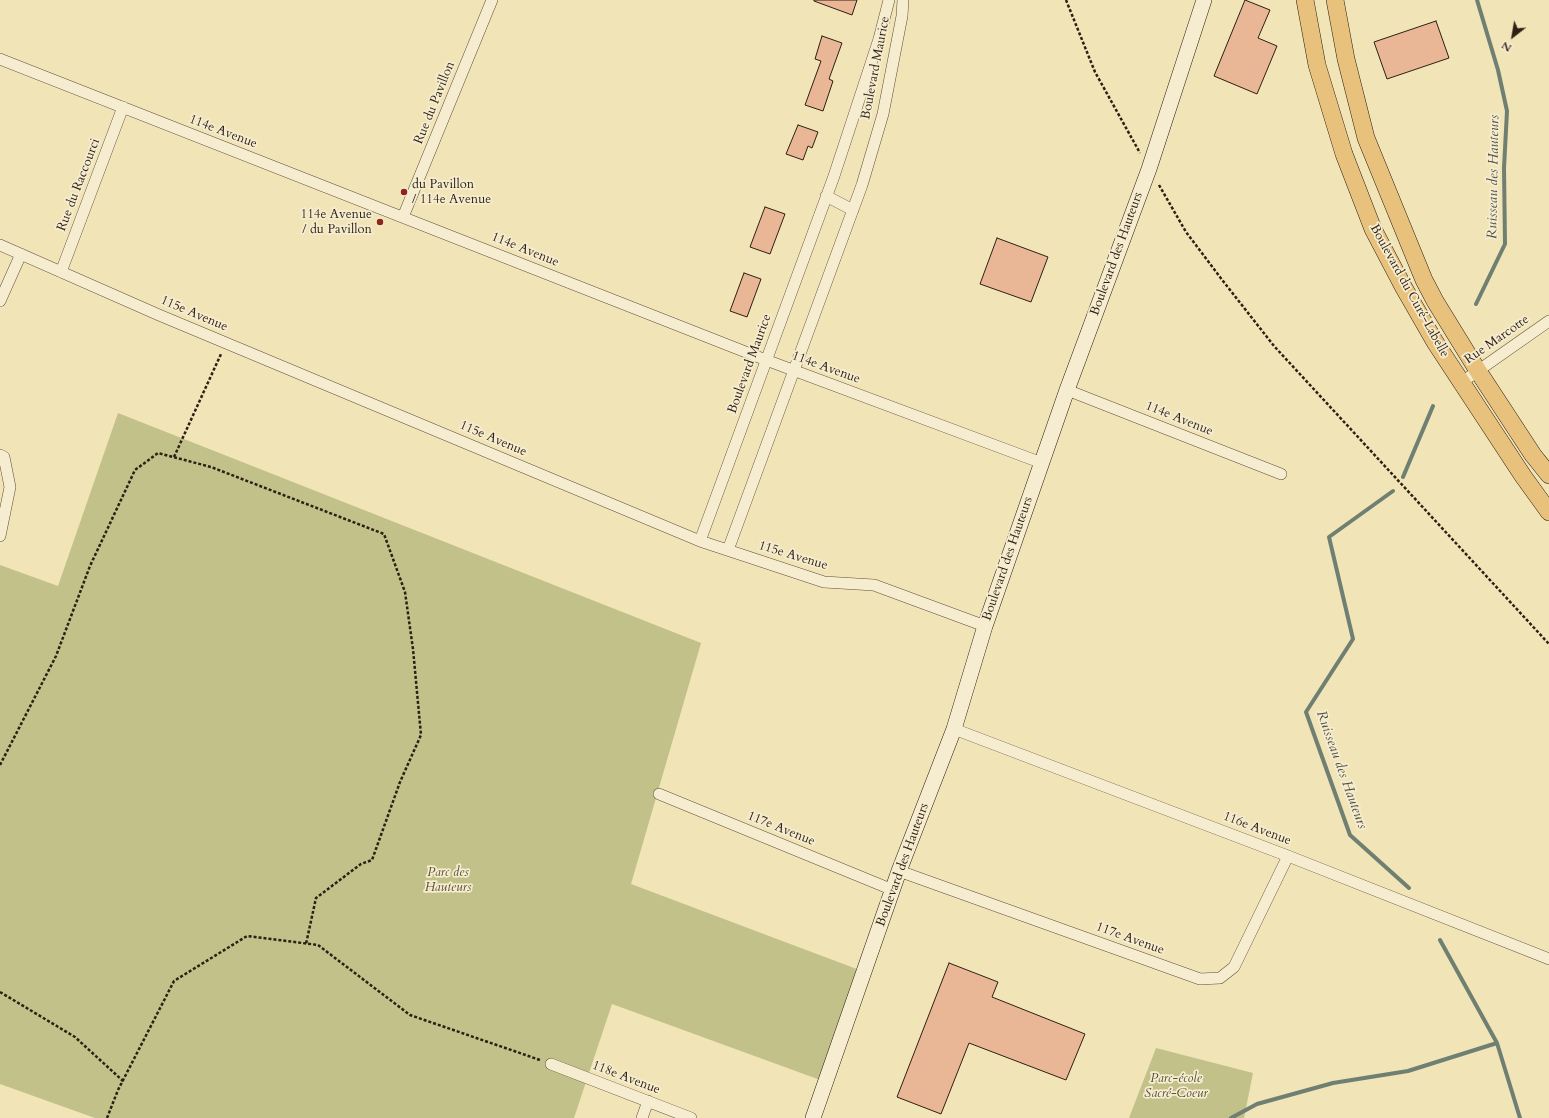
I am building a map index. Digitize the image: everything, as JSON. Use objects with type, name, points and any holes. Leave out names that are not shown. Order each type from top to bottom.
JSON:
[{"type":"main road","name":"Boulevard des Hauteurs","points":[[813,1118],[899,871],[954,729],[984,626],[1067,390],[1149,169],[1204,0]]},
{"type":"main road","name":"Boulevard du Curé-Labelle","points":[[1304,0],[1317,65],[1344,154],[1373,229],[1418,313],[1526,481],[1549,512]]},
{"type":"main road","name":"Boulevard du Curé-Labelle","points":[[1335,0],[1346,59],[1366,138],[1424,280],[1435,301],[1478,371],[1533,455],[1549,476]]},
{"type":"street","name":"Rue du Pavillon","points":[[403,217],[492,0]]},
{"type":"street","name":"Boulevard Maurice","points":[[700,541],[826,196],[879,39],[889,0]]},
{"type":"street","name":"Boulevard Maurice","points":[[728,550],[862,185],[883,114],[902,16],[903,0]]},
{"type":"street","name":"114e Avenue","points":[[0,58],[794,371],[1042,463]]},
{"type":"street","name":"Rue du Raccourci","points":[[61,272],[123,107]]},
{"type":"street","points":[[826,196],[853,210]]},
{"type":"street","name":"115e Avenue","points":[[0,245],[225,343],[700,541],[824,582],[874,585],[984,626]]},
{"type":"street","points":[[0,301],[21,254]]},
{"type":"street","name":"Rue Marcotte","points":[[1462,382],[1549,321]]},
{"type":"street","name":"114e Avenue","points":[[1067,390],[1281,474]]},
{"type":"street","points":[[0,455],[4,457],[10,487],[0,536]]},
{"type":"street","name":"116e Avenue","points":[[954,729],[1288,856],[1549,959]]},
{"type":"street","name":"117e Avenue","points":[[659,794],[893,890]]},
{"type":"street","name":"117e Avenue","points":[[899,871],[1200,979],[1220,978],[1234,967],[1288,856]]},
{"type":"street","name":"118e Avenue","points":[[551,1064],[691,1118]]},
{"type":"street","points":[[642,1118],[648,1101]]},
{"type":"path","points":[[1066,0],[1095,72],[1142,158]]},
{"type":"path","points":[[1157,182],[1186,232],[1222,281],[1274,346],[1549,644]]},
{"type":"path","points":[[174,457],[225,343]]},
{"type":"path","points":[[0,765],[56,656],[90,566],[135,470],[158,453],[211,467],[384,534],[404,592],[413,649],[421,735],[400,782],[372,860],[361,864],[316,898],[306,944]]},
{"type":"path","points":[[107,1118],[123,1081],[174,981],[247,936],[318,945],[410,1015],[551,1064]]},
{"type":"path","points":[[0,992],[75,1037],[123,1081]]},
{"type":"green space","name":"Parc des Hauteurs","points":[[118,413],[701,643],[631,884],[862,971],[823,1081],[612,1004],[574,1118],[95,1118],[0,1084],[0,565],[58,586]]},
{"type":"green space","name":"Parc-école Sacré-Coeur","points":[[1156,1048],[1253,1073],[1244,1118],[1129,1118]]},
{"type":"building","points":[[814,0],[857,0],[852,15]]},
{"type":"building","points":[[1245,0],[1270,10],[1258,38],[1277,46],[1257,94],[1214,76]]},
{"type":"building","points":[[1436,21],[1449,58],[1387,79],[1374,42]]},
{"type":"building","points":[[822,36],[842,43],[829,79],[833,81],[823,111],[805,105],[821,61],[815,59]]},
{"type":"building","points":[[798,125],[818,132],[812,148],[808,146],[803,160],[786,154]]},
{"type":"building","points":[[765,207],[785,214],[770,254],[750,247]]},
{"type":"building","points":[[997,238],[1048,257],[1031,302],[980,284]]},
{"type":"building","points":[[744,273],[761,279],[747,317],[730,311]]},
{"type":"building","points":[[949,963],[998,982],[992,997],[1085,1034],[1066,1080],[969,1043],[941,1114],[897,1097]]},
{"type":"waterway","name":"Ruisseau des Hauteurs","points":[[1476,304],[1505,244],[1504,168],[1507,111],[1498,70],[1477,0]]},
{"type":"waterway","name":"Ruisseau des Hauteurs","points":[[1403,477],[1433,406]]},
{"type":"waterway","name":"Ruisseau des Hauteurs","points":[[1393,491],[1329,537],[1353,639],[1306,712],[1350,835],[1409,888]]},
{"type":"waterway","name":"Ruisseau des Hauteurs","points":[[1440,940],[1497,1043],[1520,1118]]},
{"type":"waterway","points":[[1231,1118],[1257,1104],[1333,1083],[1408,1071],[1497,1043]]},
{"type":"place","name":"du Pavillon / 114e Avenue","points":[[404,192]]},
{"type":"place","name":"114e Avenue / du Pavillon","points":[[380,222]]}]
